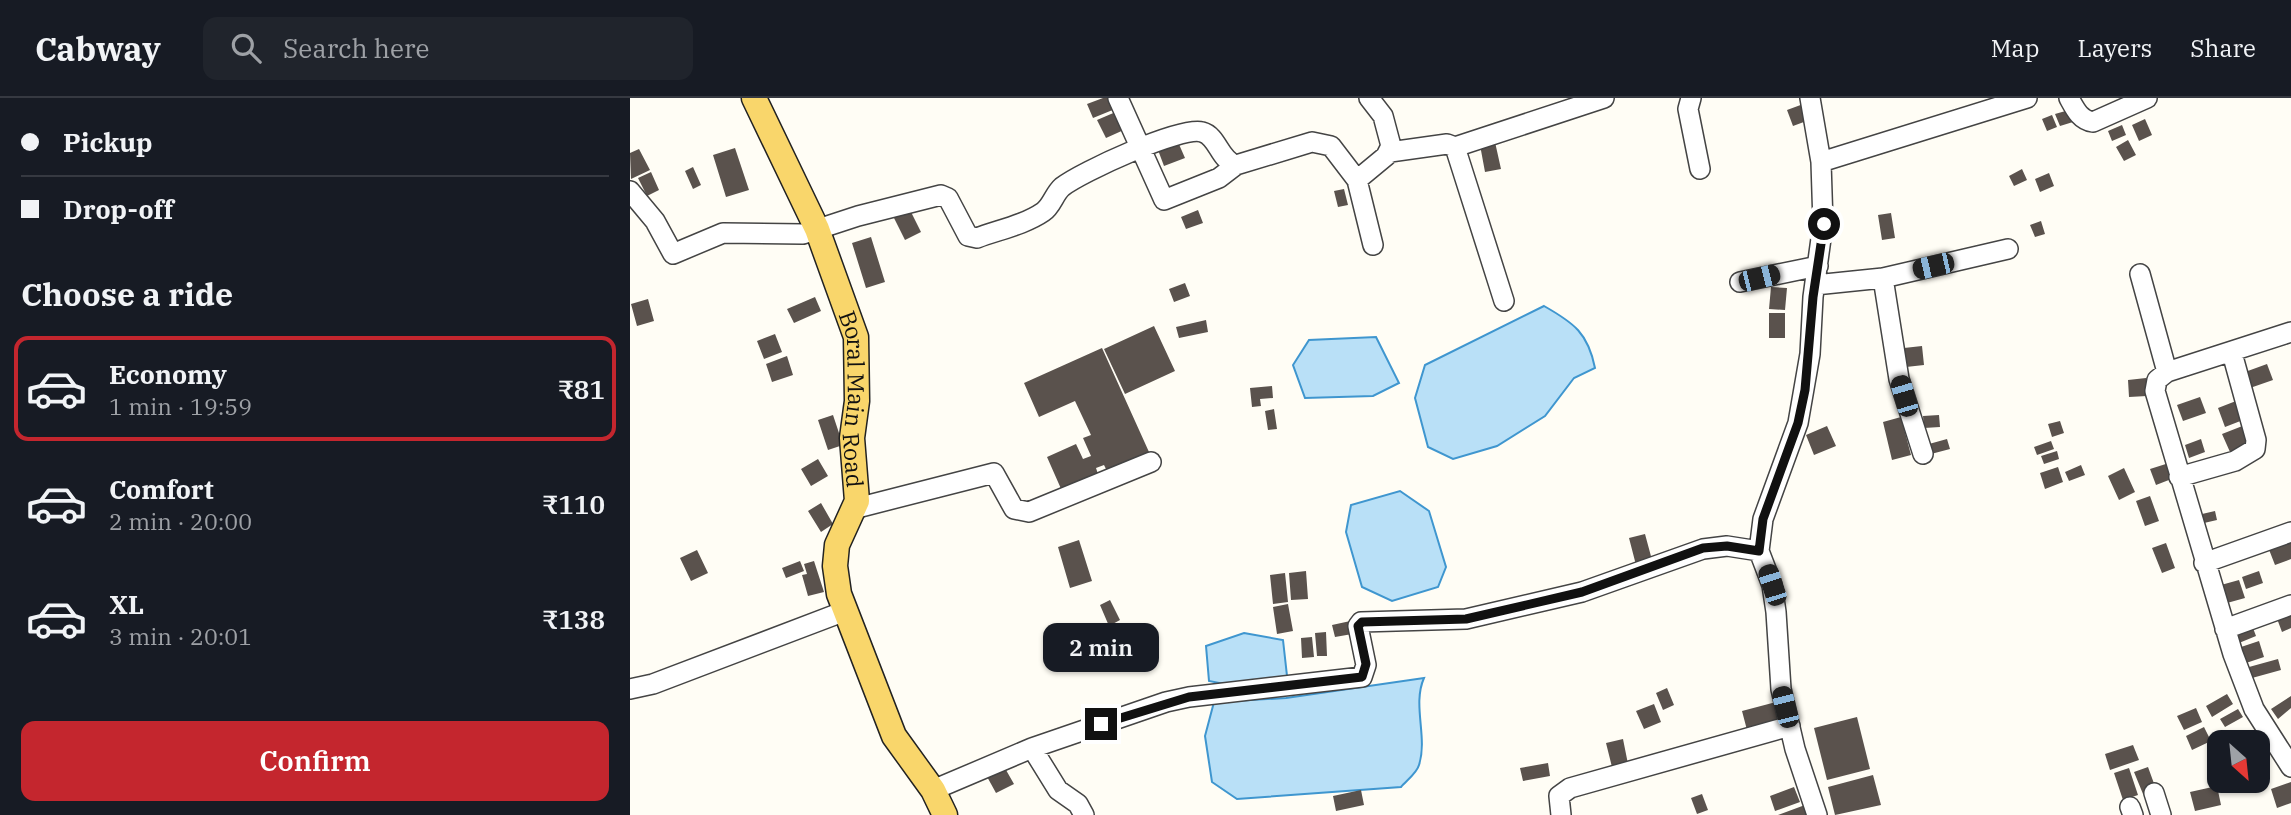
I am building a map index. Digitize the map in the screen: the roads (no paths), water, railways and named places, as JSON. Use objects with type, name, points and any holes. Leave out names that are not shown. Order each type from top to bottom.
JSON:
[{"type":"main road","name":"Boral Main Road","points":[[754,98],[817,229],[857,345],[857,401],[852,438],[857,489],[853,509],[840,535],[835,553],[836,576],[845,611],[894,737],[933,790],[945,815]]},
{"type":"street","points":[[1118,98],[1164,200],[1219,178],[1236,166],[1319,142],[1331,146],[1357,180],[1373,245]]},
{"type":"street","points":[[1369,98],[1379,110],[1388,129],[1390,152]]},
{"type":"street","points":[[1357,180],[1390,152],[1447,144],[1455,147],[1604,98]]},
{"type":"street","points":[[1690,98],[1688,109],[1700,169]]},
{"type":"street","points":[[1810,98],[1821,162],[1824,224],[1803,401],[1798,423],[1763,519],[1759,551],[1772,585],[1781,688],[1817,815]]},
{"type":"street","points":[[1821,162],[2027,98]]},
{"type":"street","points":[[2069,98],[2078,113],[2086,120],[2094,122],[2147,98]]},
{"type":"street","points":[[630,191],[655,221],[673,254],[723,233],[797,235],[858,216],[945,196],[968,236],[977,238],[1038,215],[1048,208],[1058,191],[1069,182],[1139,148],[1180,134],[1202,132],[1210,136],[1228,162],[1236,166]]},
{"type":"street","points":[[1455,147],[1504,301]]},
{"type":"street","points":[[1740,282],[1817,276],[1883,278],[2008,249]]},
{"type":"street","points":[[2140,274],[2167,372]]},
{"type":"street","points":[[1883,278],[1899,379],[1923,454]]},
{"type":"street","points":[[2291,332],[2167,372],[2157,380],[2155,391],[2204,563],[2254,709],[2291,767]]},
{"type":"street","points":[[2179,477],[2235,461],[2248,456],[2255,449],[2256,440],[2232,353]]},
{"type":"street","points":[[853,509],[993,473],[1014,509],[1029,512],[1151,462]]},
{"type":"street","points":[[2204,563],[2291,532]]},
{"type":"street","points":[[933,790],[1031,748],[1146,708],[1189,697],[1362,677],[1366,664],[1358,626],[1362,622],[1466,619],[1582,592],[1703,548],[1727,546],[1759,551]]},
{"type":"street","points":[[2225,628],[2291,605]]},
{"type":"street","points":[[630,689],[653,684],[845,611]]},
{"type":"street","points":[[1561,815],[1559,796],[1570,788],[1790,726]]},
{"type":"street","points":[[1031,748],[1058,790],[1078,804],[1084,815]]},
{"type":"street","points":[[2154,793],[2161,815]]},
{"type":"water","points":[[1544,306],[1564,318],[1584,337],[1595,368],[1574,378],[1545,416],[1497,446],[1453,459],[1428,447],[1415,398],[1425,365]]},
{"type":"water","points":[[1376,337],[1399,383],[1373,396],[1305,398],[1293,365],[1309,340]]},
{"type":"water","points":[[1400,491],[1429,511],[1446,567],[1438,587],[1392,601],[1362,587],[1346,532],[1351,505]]},
{"type":"water","points":[[1244,633],[1283,640],[1287,676],[1229,685],[1209,681],[1206,646]]},
{"type":"water","points":[[1424,678],[1419,699],[1422,743],[1419,765],[1401,787],[1237,799],[1212,782],[1205,736],[1214,702],[1286,698]]}]
